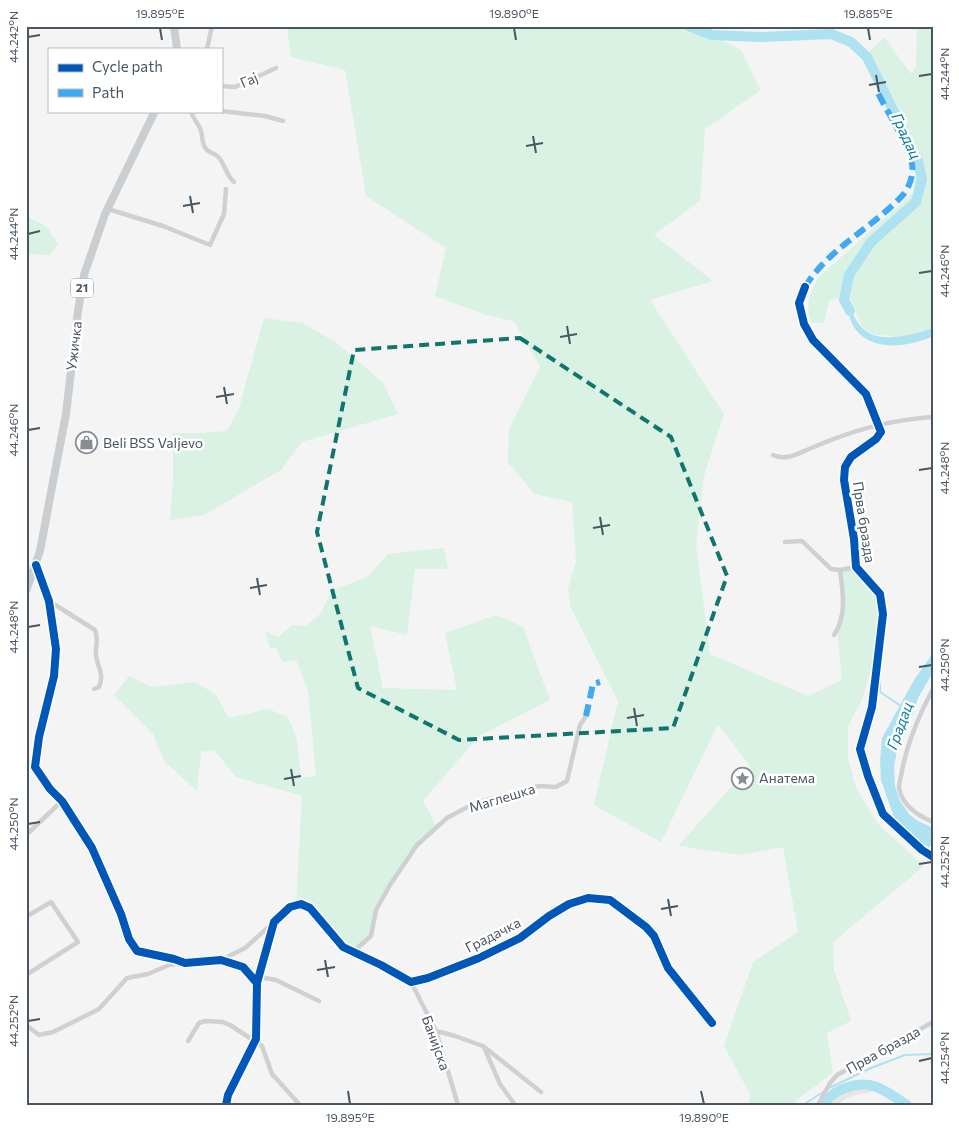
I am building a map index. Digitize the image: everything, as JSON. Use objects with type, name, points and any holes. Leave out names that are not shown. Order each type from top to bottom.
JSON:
[{"type":"main road","points":[[174,26],[177,48]]},
{"type":"main road","name":"Ужичка","points":[[26,591],[36,564],[45,526],[66,414],[82,288],[91,253],[108,208],[155,112]]},
{"type":"street","points":[[207,48],[212,26]]},
{"type":"street","name":"Гај","points":[[222,86],[235,87],[276,68]]},
{"type":"street","points":[[222,111],[265,116],[284,121]]},
{"type":"street","points":[[191,112],[192,118],[200,126],[202,143],[208,150],[218,156],[228,177],[234,182]]},
{"type":"street","points":[[108,208],[163,226],[210,245],[224,214],[226,189]]},
{"type":"street","points":[[805,287],[799,304],[804,324],[813,340],[866,394],[879,426]]},
{"type":"street","points":[[773,455],[780,458],[793,456],[858,429],[910,419],[933,418]]},
{"type":"street","name":"Прва бразда","points":[[879,426],[881,432],[876,439],[851,457],[845,468],[844,480],[854,539],[856,567],[880,594],[883,614],[872,707],[860,749],[868,776],[884,814],[922,850],[933,857]]},
{"type":"street","points":[[785,542],[802,541],[830,569],[840,570],[856,567]]},
{"type":"street","points":[[36,564],[49,601],[56,649],[54,676],[39,737],[35,767],[50,789],[62,801],[92,848],[121,914],[129,939],[138,951],[185,963]]},
{"type":"street","points":[[834,635],[842,619],[843,593],[840,570]]},
{"type":"street","points":[[49,601],[95,630],[98,638],[96,655],[100,668],[101,682],[99,687],[94,689]]},
{"type":"street","points":[[933,690],[911,736],[903,760],[899,787],[904,800],[912,810],[933,822]]},
{"type":"street","name":"Маглешка","points":[[353,952],[371,936],[376,910],[417,845],[447,818],[475,803],[539,786],[556,787],[567,781],[580,725],[586,716]]},
{"type":"street","points":[[26,835],[62,801]]},
{"type":"street","name":"Градачка","points":[[411,982],[437,975],[479,958],[520,938],[569,904],[588,898],[610,900],[646,927],[654,936],[668,968],[712,1023]]},
{"type":"street","points":[[26,975],[78,942],[52,902],[29,915]]},
{"type":"street","points":[[26,1026],[39,1035],[53,1032],[99,1009],[127,978],[148,974],[169,966],[221,960],[245,948],[290,907],[300,904],[310,908],[343,947],[411,982]]},
{"type":"street","points":[[226,1105],[228,1095],[255,1042],[257,1030],[257,983],[274,922]]},
{"type":"street","points":[[221,960],[243,967],[257,983]]},
{"type":"street","points":[[259,977],[276,980],[319,1001]]},
{"type":"street","name":"Банијска","points":[[411,982],[436,1031],[458,1105]]},
{"type":"street","points":[[188,1041],[198,1023],[213,1020],[230,1025],[260,1044],[272,1074],[300,1105]]},
{"type":"street","name":"Прва бразда","points":[[818,1105],[830,1083],[837,1075],[933,1022]]},
{"type":"street","points":[[436,1031],[483,1046],[541,1092]]},
{"type":"street","points":[[483,1046],[500,1084],[515,1105]]},
{"type":"highlighted area","points":[[520,338],[671,437],[727,576],[673,728],[459,740],[358,688],[317,532],[354,350]]},
{"type":"green space","points":[[287,26],[689,26],[741,50],[761,90],[705,129],[700,201],[654,235],[713,281],[650,300],[724,414],[704,476],[696,545],[710,654],[808,696],[842,680],[837,631],[842,618],[840,570],[856,567],[882,590],[883,614],[880,641],[862,700],[848,726],[848,758],[856,788],[878,824],[924,866],[833,942],[834,970],[851,1021],[827,1033],[833,1072],[792,1105],[749,1105],[750,1094],[724,1046],[753,962],[798,932],[783,847],[740,855],[678,846],[750,766],[718,724],[661,842],[594,805],[618,701],[570,606],[568,589],[576,562],[572,502],[534,494],[508,462],[509,429],[540,367],[514,321],[486,315],[435,296],[446,248],[366,196],[345,70],[291,57]]},
{"type":"green space","points":[[917,26],[933,26],[933,328],[911,336],[896,337],[873,334],[862,328],[850,297],[829,300],[824,323],[811,323],[809,300],[818,278],[913,193],[915,172],[873,76],[863,58],[884,37],[911,74],[916,67]]},
{"type":"green space","points":[[26,216],[46,226],[58,244],[50,255],[30,254],[26,268]]},
{"type":"green space","points":[[264,318],[302,323],[337,343],[383,383],[398,414],[302,442],[281,470],[204,515],[170,520],[173,482],[173,433],[227,431],[239,408]]},
{"type":"green space","points":[[444,548],[448,569],[415,569],[407,635],[370,626],[383,688],[457,690],[445,633],[496,615],[523,627],[550,700],[479,736],[423,801],[437,827],[417,845],[376,910],[371,936],[353,952],[343,947],[310,908],[296,904],[302,796],[236,777],[214,750],[201,752],[197,791],[164,761],[153,734],[114,695],[129,676],[152,687],[196,682],[216,695],[229,718],[268,709],[288,717],[297,739],[301,778],[316,776],[308,691],[296,660],[282,662],[276,647],[270,648],[265,631],[278,637],[292,625],[305,626],[320,614],[333,590],[367,577],[388,554]]},
{"type":"sand","points":[[864,1083],[880,1088],[849,1097],[838,1105],[823,1105],[836,1093]]},
{"type":"water","points":[[844,300],[861,327],[876,336],[906,336],[933,328],[933,336],[903,345],[872,342],[856,330]]},
{"type":"water","points":[[933,653],[933,672],[918,698],[913,714],[898,746],[894,766],[895,786],[900,801],[910,815],[933,828],[933,841],[929,848],[903,829],[895,820],[881,780],[880,760],[882,738],[914,680]]},
{"type":"waterway","name":"Градац","points":[[689,26],[712,35],[760,37],[831,34],[851,42],[867,57],[918,161],[922,179],[916,202],[871,242],[849,275],[844,300],[850,311]]},
{"type":"waterway","points":[[880,682],[880,692],[901,706]]},
{"type":"waterway","points":[[827,1089],[871,1068],[905,1055],[933,1054]]},
{"type":"waterway","name":"Градац","points":[[823,1105],[838,1091],[863,1084],[878,1088],[907,1105]]},
{"type":"waterway","points":[[803,1105],[823,1092]]},
{"type":"marked path","points":[[805,287],[826,261],[902,196],[910,181],[912,172],[910,156],[877,91]]},
{"type":"marked path","points":[[586,716],[593,684],[600,682]]},
{"type":"cycle path","points":[[805,287],[799,303],[804,324],[813,340],[866,394],[881,432],[876,439],[851,457],[845,467],[844,480],[854,539],[856,567],[880,594],[883,614],[872,707],[860,749],[883,814],[922,850],[933,857]]},
{"type":"cycle path","points":[[36,565],[49,601],[56,649],[54,676],[39,737],[35,767],[50,789],[62,801],[92,848],[121,914],[129,939],[137,951],[185,963],[221,960],[243,967],[257,983]]},
{"type":"cycle path","points":[[226,1105],[228,1095],[256,1039],[257,983],[274,922],[290,907],[301,904],[310,908],[343,947],[411,982],[428,978],[479,958],[520,938],[549,916],[569,904],[588,898],[610,900],[646,927],[654,936],[668,968],[712,1023]]},
{"type":"place","name":"Beli BSS Valjevo","points":[[87,443]]},
{"type":"place","name":"Анатема","points":[[743,778]]}]
